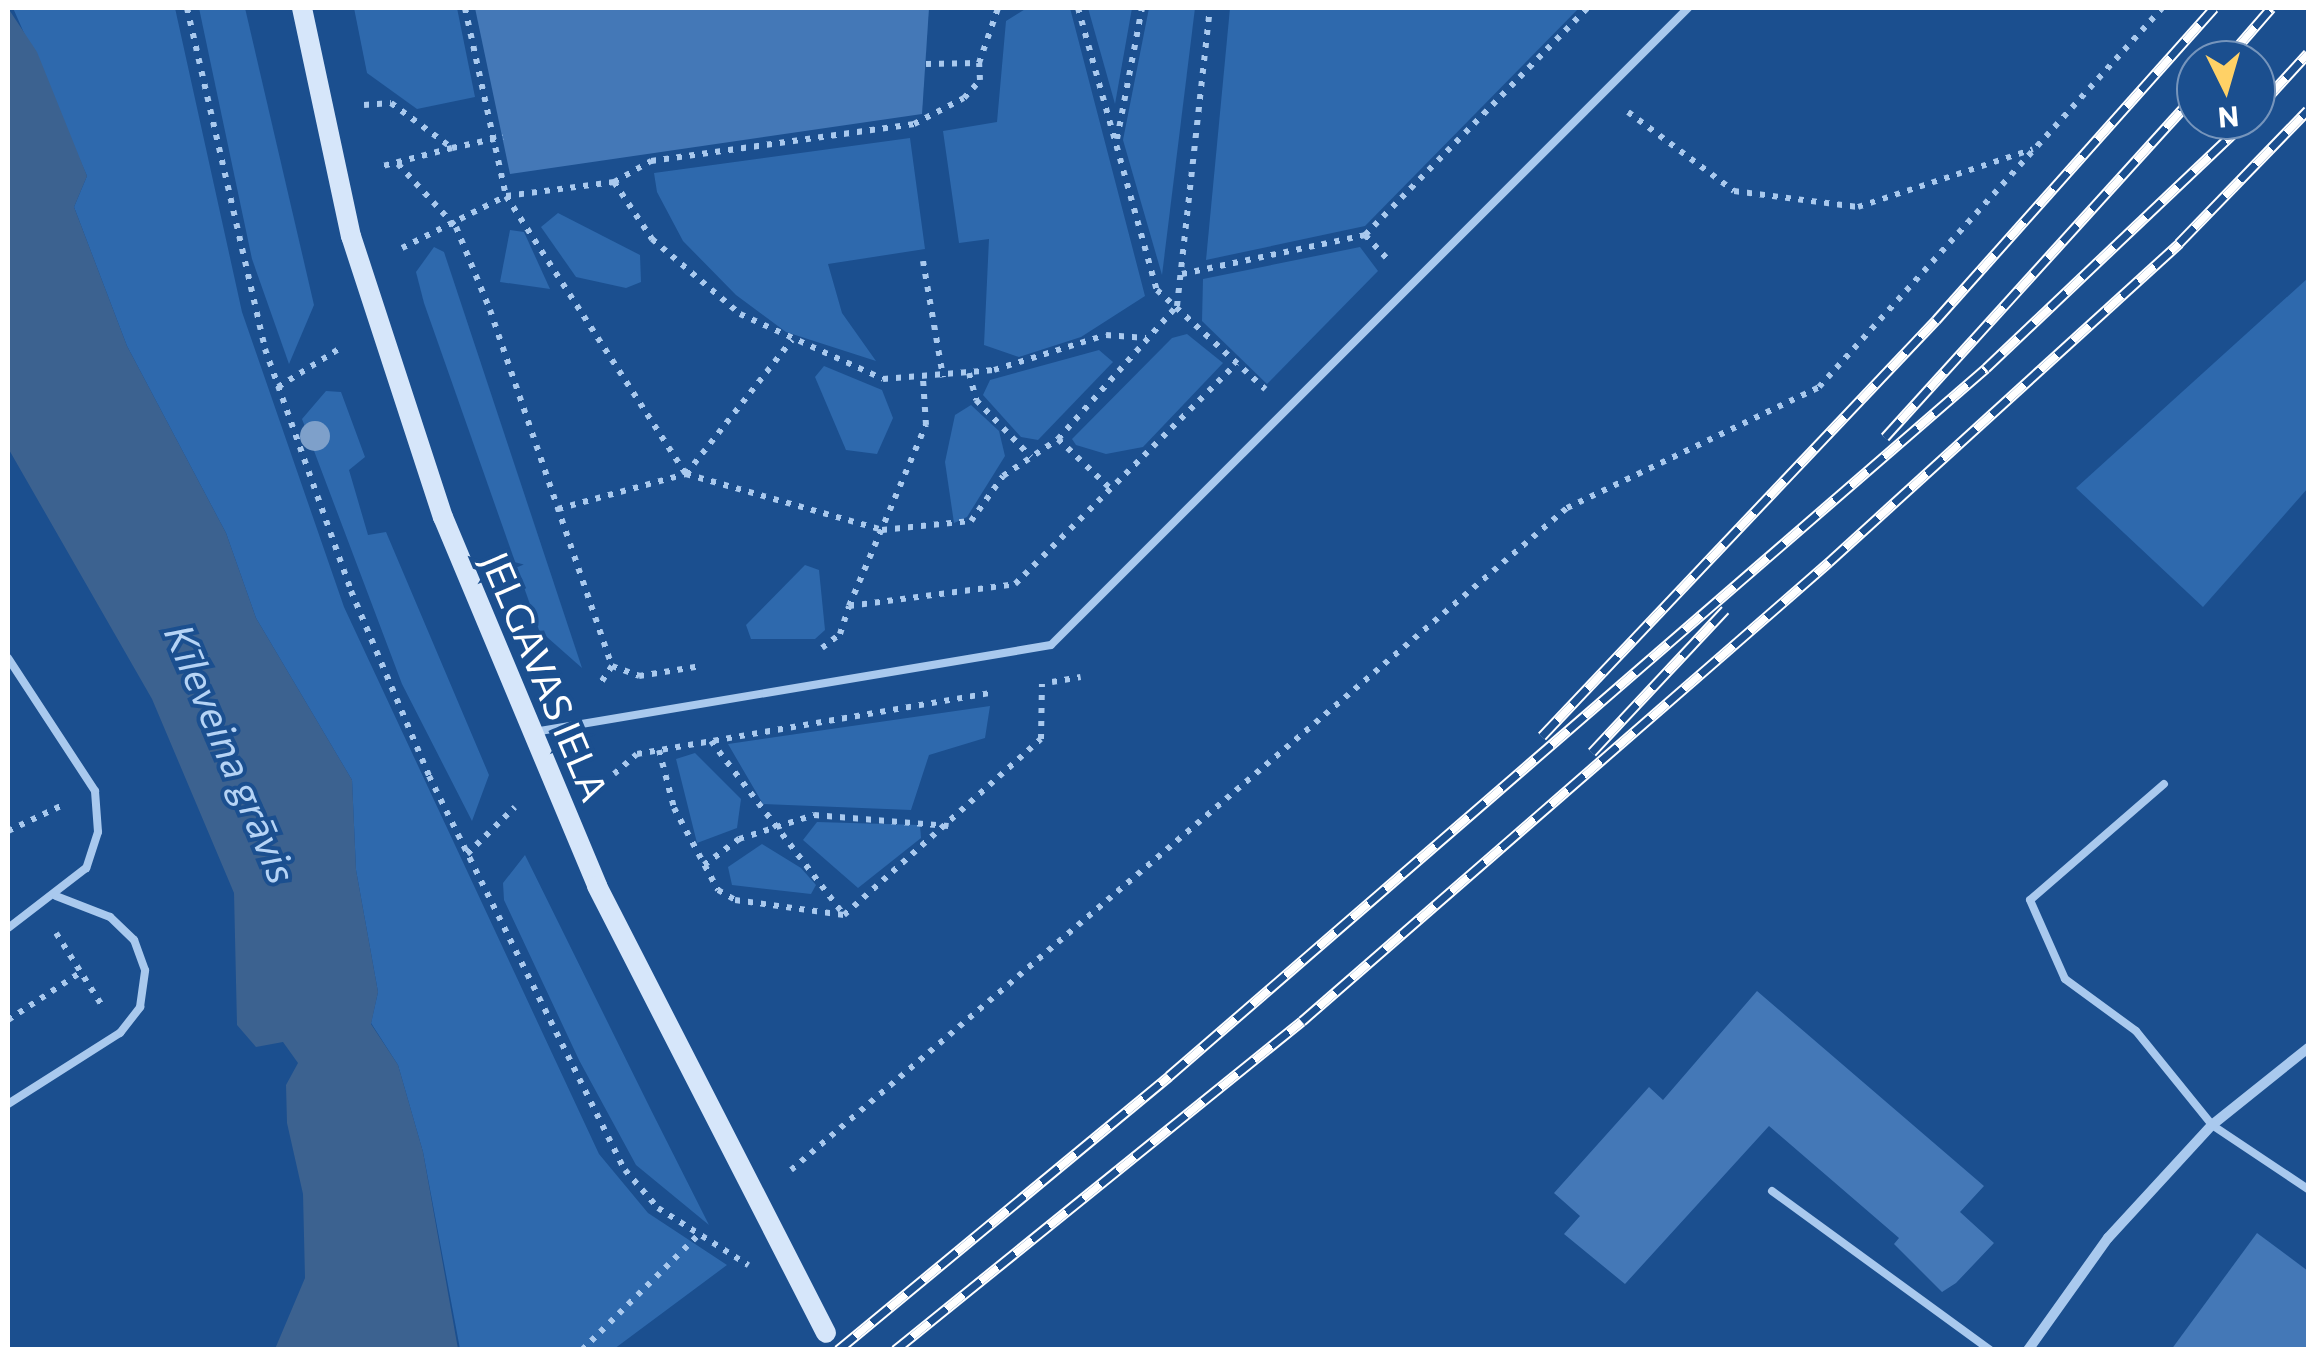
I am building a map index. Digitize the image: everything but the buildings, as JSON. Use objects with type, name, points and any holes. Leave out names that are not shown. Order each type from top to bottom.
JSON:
[{"type":"main road","name":"JELGAVAS IELA","points":[[302,8],[351,236],[443,517],[597,886],[826,1332]]},
{"type":"street","points":[[2028,1350],[2108,1238],[2212,1126],[2308,1048]]},
{"type":"lane","points":[[530,732],[1051,645],[1607,96],[1688,8]]},
{"type":"lane","points":[[8,658],[95,791],[98,832],[86,868],[56,896],[8,928]]},
{"type":"lane","points":[[2164,784],[2030,900],[2065,979],[2136,1031],[2212,1126],[2308,1189]]},
{"type":"lane","points":[[8,1104],[120,1033],[140,1007],[144,970],[134,940],[110,916],[56,896]]},
{"type":"lane","points":[[1772,1191],[1990,1350]]},
{"type":"path","points":[[187,8],[239,257],[278,387],[351,592],[467,854],[608,1143],[646,1196],[697,1236],[748,1265]]},
{"type":"path","points":[[465,8],[506,196],[686,474]]},
{"type":"path","points":[[402,248],[456,227],[506,196],[614,182],[650,161],[914,124],[964,98],[980,80],[979,62],[997,11],[1010,8]]},
{"type":"path","points":[[1078,8],[1157,290],[1237,363],[1272,388]]},
{"type":"path","points":[[1116,142],[1142,8]]},
{"type":"path","points":[[558,509],[686,474],[882,530],[971,521],[1004,476],[1058,439],[1177,306],[1210,8]]},
{"type":"path","points":[[1182,274],[1365,235],[1588,8]]},
{"type":"path","points":[[791,1170],[1567,508],[1819,386],[2162,8]]},
{"type":"path","points":[[926,64],[979,62]]},
{"type":"path","points":[[1607,96],[1734,192],[1877,204],[2034,148]]},
{"type":"path","points":[[364,105],[391,103],[452,148]]},
{"type":"path","points":[[379,167],[502,137]]},
{"type":"path","points":[[398,164],[456,227],[612,666],[638,676],[724,663]]},
{"type":"path","points":[[614,182],[652,240],[698,282],[792,340],[883,379],[970,373],[1106,335],[1146,338]]},
{"type":"path","points":[[1365,235],[1395,267],[1381,280]]},
{"type":"path","points":[[923,260],[943,377]]},
{"type":"path","points":[[686,474],[792,340]]},
{"type":"path","points":[[278,387],[342,347]]},
{"type":"path","points":[[849,606],[1015,584],[1237,363]]},
{"type":"path","points":[[970,373],[976,400],[1032,457]]},
{"type":"path","points":[[805,650],[834,642],[926,426],[923,379]]},
{"type":"path","points":[[1058,439],[1112,490]]},
{"type":"path","points":[[596,690],[612,666]]},
{"type":"path","points":[[1022,687],[1081,677]]},
{"type":"path","points":[[659,750],[674,808],[704,865],[735,900],[844,915],[950,826],[1041,739],[1042,684]]},
{"type":"path","points":[[614,774],[659,750],[1003,691]]},
{"type":"path","points":[[711,741],[773,831],[826,880],[844,915]]},
{"type":"path","points":[[8,831],[95,791]]},
{"type":"path","points":[[467,854],[515,806]]},
{"type":"path","points":[[704,865],[740,839],[814,815],[950,826]]},
{"type":"path","points":[[39,907],[120,1033]]},
{"type":"path","points":[[8,1020],[80,972]]},
{"type":"path","points":[[582,1350],[697,1236]]},
{"type":"shaded area","points":[[13,8],[175,8],[242,312],[344,607],[599,1154],[648,1213],[727,1265],[614,1349],[460,1349],[423,1152],[398,1065],[371,1023],[378,992],[356,870],[352,780],[256,618],[226,533],[127,346],[74,207],[87,176]]},
{"type":"shaded area","points":[[199,8],[245,8],[314,305],[289,364],[252,259]]},
{"type":"shaded area","points":[[354,8],[457,8],[475,97],[417,109],[367,73]]},
{"type":"shaded area","points":[[1027,8],[1070,8],[1145,296],[1081,337],[1019,357],[984,345],[989,239],[959,243],[943,131],[997,122],[1006,21]]},
{"type":"shaded area","points":[[1088,8],[1132,8],[1115,104]]},
{"type":"shaded area","points":[[1149,8],[1195,8],[1162,275],[1123,140]]},
{"type":"shaded area","points":[[1230,8],[1579,8],[1365,226],[1206,260]]},
{"type":"shaded area","points":[[910,138],[925,249],[828,264],[842,313],[876,361],[786,332],[736,295],[683,241],[657,192],[654,173]]},
{"type":"shaded area","points":[[558,213],[640,255],[641,282],[626,288],[576,277],[541,227]]},
{"type":"shaded area","points":[[510,230],[524,232],[550,289],[500,282]]},
{"type":"shaded area","points":[[434,247],[444,252],[582,668],[539,630],[424,303],[416,272]]},
{"type":"shaded area","points":[[1360,247],[1378,271],[1267,384],[1202,321],[1203,279]]},
{"type":"shaded area","points":[[2308,278],[2308,488],[2203,607],[2076,488]]},
{"type":"shaded area","points":[[1187,334],[1223,363],[1143,447],[1106,454],[1076,445],[1072,439],[1172,338]]},
{"type":"shaded area","points":[[1099,350],[1113,362],[1038,440],[1021,437],[983,395],[990,380]]},
{"type":"shaded area","points":[[824,366],[882,390],[893,418],[877,454],[846,450],[815,377]]},
{"type":"shaded area","points":[[326,391],[341,392],[365,457],[349,470],[368,535],[386,532],[489,775],[472,821],[402,684],[302,419]]},
{"type":"shaded area","points":[[971,405],[999,431],[1005,456],[967,517],[954,523],[945,462],[955,415]]},
{"type":"shaded area","points":[[805,565],[819,570],[825,630],[815,639],[751,639],[746,625]]},
{"type":"shaded area","points":[[990,706],[985,738],[929,755],[911,810],[763,804],[728,744]]},
{"type":"shaded area","points":[[695,753],[741,799],[737,828],[697,843],[676,759]]},
{"type":"shaded area","points":[[817,822],[920,825],[921,838],[858,888],[803,840]]},
{"type":"shaded area","points":[[762,844],[801,868],[816,885],[811,894],[732,885],[728,867]]},
{"type":"shaded area","points":[[525,855],[709,1225],[636,1165],[579,1060],[504,900],[503,883]]},
{"type":"water","name":"Kīleveina grāvis","points":[[8,8],[37,52],[87,176],[74,207],[127,346],[226,533],[256,618],[352,780],[356,870],[378,992],[371,1024],[398,1065],[423,1152],[458,1349],[275,1349],[305,1278],[303,1194],[287,1123],[286,1085],[298,1063],[283,1042],[256,1047],[237,1025],[234,893],[152,699],[8,448]]},
{"type":"railway","points":[[1542,736],[1936,320],[2214,8]]},
{"type":"railway","points":[[2243,40],[2271,8]]},
{"type":"railway","points":[[2276,88],[2308,53]]},
{"type":"railway","points":[[895,1350],[1302,1021],[1829,562],[2179,243],[2308,110]]},
{"type":"railway","points":[[1885,437],[2176,116]]},
{"type":"railway","points":[[838,1350],[1169,1076],[1986,368],[2226,140]]},
{"type":"railway","points":[[1592,752],[1725,610]]}]
